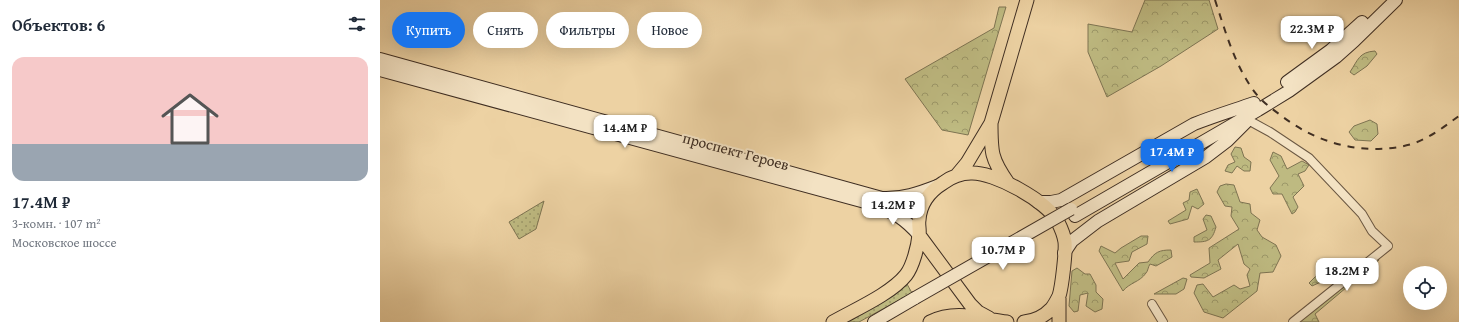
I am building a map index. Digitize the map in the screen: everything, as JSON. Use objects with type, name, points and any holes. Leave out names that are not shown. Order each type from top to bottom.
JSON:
[{"type":"main road","points":[[833,322],[884,293],[897,284],[907,274],[912,263],[919,235],[918,220],[926,198],[938,186],[957,175],[967,163],[991,123],[1027,0]]},
{"type":"main road","points":[[1064,253],[1072,241],[1094,224],[1206,158],[1227,141],[1248,120],[1256,106],[1330,50],[1385,0]]},
{"type":"main road","points":[[874,322],[917,302],[1307,78],[1336,57],[1396,0]]},
{"type":"main road","name":"проспект Героев","points":[[380,59],[882,198],[895,198],[921,193],[938,186]]},
{"type":"main road","name":"проспект Героев","points":[[380,70],[876,205],[898,215],[908,222],[919,235]]},
{"type":"main road","points":[[1038,202],[1062,200],[1194,124],[1211,117],[1256,106]]},
{"type":"main road","points":[[991,123],[992,152],[997,168],[1009,184]]},
{"type":"main road","points":[[957,175],[979,173],[988,175],[1009,184],[1038,202],[1051,212],[1058,221],[1065,242],[1059,296],[1059,322]]},
{"type":"main road","points":[[919,235],[970,304],[978,312],[988,318]]},
{"type":"main road","points":[[1024,322],[1041,317],[1051,309],[1059,296]]},
{"type":"main road","points":[[890,322],[917,302]]},
{"type":"main road","points":[[930,322],[952,315],[968,315],[1007,322]]},
{"type":"street","points":[[1248,120],[1270,132],[1309,158],[1362,214],[1372,231],[1388,246],[1293,322]]},
{"type":"street","points":[[1152,304],[1163,322]]},
{"type":"green space","points":[[1145,0],[1209,0],[1218,29],[1161,66],[1107,97],[1088,52],[1088,24],[1132,32]]},
{"type":"green space","points":[[999,7],[1006,7],[968,135],[942,130],[905,79],[994,28]]},
{"type":"green space","points":[[1375,51],[1377,54],[1367,66],[1354,75],[1350,72],[1357,60],[1362,55]]},
{"type":"green space","points":[[1370,120],[1377,124],[1378,134],[1371,141],[1355,140],[1349,132],[1354,126]]},
{"type":"green space","points":[[1235,147],[1241,148],[1244,157],[1251,162],[1250,171],[1244,171],[1237,166],[1232,173],[1225,171],[1228,165],[1235,162],[1231,154]]},
{"type":"green space","points":[[1273,152],[1281,156],[1287,169],[1302,161],[1309,165],[1305,171],[1298,174],[1304,186],[1293,197],[1298,207],[1292,214],[1282,194],[1273,194],[1270,188],[1279,176],[1270,160]]},
{"type":"green space","points":[[1226,184],[1234,185],[1240,202],[1250,204],[1251,213],[1260,220],[1257,230],[1262,237],[1276,245],[1281,256],[1273,272],[1260,273],[1257,291],[1223,318],[1204,312],[1194,293],[1197,285],[1203,284],[1213,297],[1234,285],[1240,289],[1250,286],[1247,275],[1250,269],[1244,264],[1238,244],[1218,260],[1221,269],[1204,278],[1191,277],[1190,275],[1210,263],[1209,248],[1239,229],[1231,216],[1232,207],[1225,206],[1217,192],[1220,186]]},
{"type":"green space","points":[[1197,189],[1204,204],[1198,209],[1192,206],[1188,219],[1170,224],[1168,221],[1186,210],[1183,203],[1189,200],[1190,192]]},
{"type":"green space","points":[[544,201],[536,229],[519,239],[509,222]]},
{"type":"green space","points":[[1206,215],[1211,216],[1216,227],[1213,235],[1209,240],[1194,242],[1194,237],[1207,230],[1203,219]]},
{"type":"green space","points":[[1141,236],[1148,236],[1147,244],[1132,252],[1129,261],[1115,263],[1123,279],[1139,263],[1148,262],[1158,252],[1163,250],[1171,250],[1172,257],[1156,266],[1150,264],[1144,276],[1123,291],[1099,251],[1101,246],[1115,253]]},
{"type":"green space","points":[[1377,257],[1379,260],[1315,314],[1319,322],[1298,322]]},
{"type":"green space","points":[[1318,266],[1323,266],[1329,274],[1325,280],[1312,286],[1309,283],[1316,276]]},
{"type":"green space","points":[[1077,268],[1085,274],[1090,274],[1096,285],[1096,292],[1103,299],[1102,309],[1095,312],[1086,306],[1088,293],[1080,295],[1078,311],[1074,312],[1069,306],[1072,271]]},
{"type":"green space","points":[[1183,278],[1187,279],[1184,289],[1176,294],[1154,294]]},
{"type":"green space","points":[[907,284],[912,293],[859,322],[839,322]]},
{"type":"railway","points":[[1215,0],[1234,56],[1254,91],[1275,111],[1309,133],[1342,145],[1359,148],[1394,148],[1412,144],[1425,138],[1437,132],[1459,116]]}]
